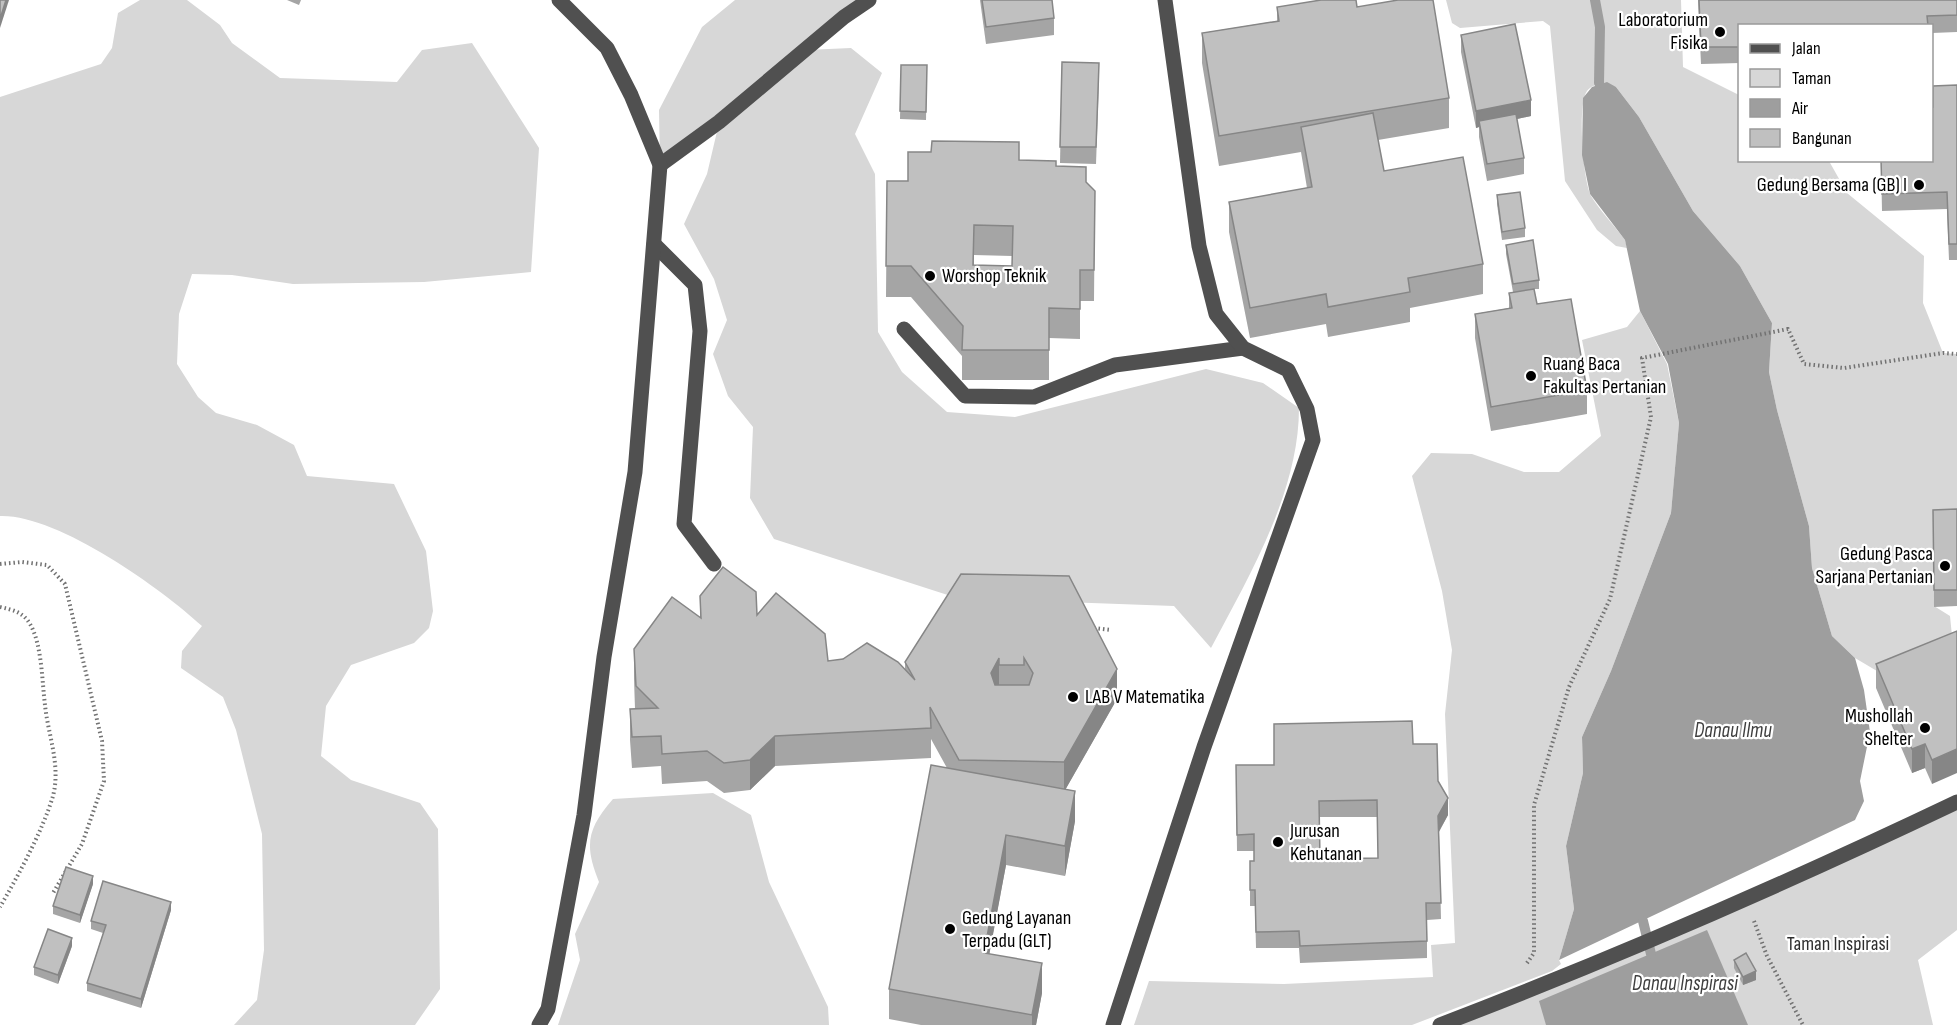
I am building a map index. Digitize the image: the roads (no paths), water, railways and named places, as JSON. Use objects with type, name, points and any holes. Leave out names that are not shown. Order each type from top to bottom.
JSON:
[{"type":"lane","points":[[539,1025],[548,1009],[584,814],[604,657],[635,472],[660,165],[631,95],[607,48],[559,0]]},
{"type":"lane","points":[[660,165],[719,122],[844,17],[869,0]]},
{"type":"lane","points":[[1113,1025],[1204,747],[1314,440],[1307,409],[1288,370],[1243,348],[1216,314],[1199,246],[1165,0]]},
{"type":"lane","points":[[654,244],[695,285],[700,331],[684,524],[714,564]]},
{"type":"lane","points":[[904,329],[965,396],[1034,397],[1115,365],[1243,348]]},
{"type":"lane","points":[[1440,1025],[1748,900],[1957,802]]},
{"type":"water","name":"Danau Ilmu","points":[[1607,82],[1616,87],[1639,117],[1693,211],[1740,266],[1772,323],[1769,372],[1777,410],[1809,526],[1812,568],[1832,636],[1855,658],[1864,690],[1870,732],[1860,781],[1864,801],[1855,820],[1559,960],[1574,909],[1566,846],[1583,773],[1582,737],[1611,671],[1671,513],[1679,423],[1668,364],[1640,311],[1625,240],[1590,194],[1582,155],[1583,98],[1592,87]]},
{"type":"water","name":"Danau Inspirasi","points":[[1707,930],[1748,1025],[1546,1025],[1539,1001]]},
{"type":"waterway","points":[[1595,0],[1600,27],[1599,83]]},
{"type":"waterway","points":[[1643,921],[1651,954]]},
{"type":"place","name":"Laboratorium Fisika","points":[[1720,32]]},
{"type":"place","name":"Gedung Bersama (GB) I","points":[[1919,185]]},
{"type":"place","name":"Worshop Teknik","points":[[930,276]]},
{"type":"place","name":"Ruang Baca Fakultas Pertanian","points":[[1531,376]]},
{"type":"place","name":"Gedung Pasca Sarjana Pertanian","points":[[1945,566]]},
{"type":"place","name":"LAB V Matematika","points":[[1073,697]]},
{"type":"place","name":"Mushollah Shelter","points":[[1925,728]]},
{"type":"place","name":"Jurusan Kehutanan","points":[[1278,842]]},
{"type":"place","name":"Gedung Layanan Terpadu (GLT)","points":[[950,929]]},
{"type":"park label","name":"Taman Inspirasi","points":[[1838,944]]}]
